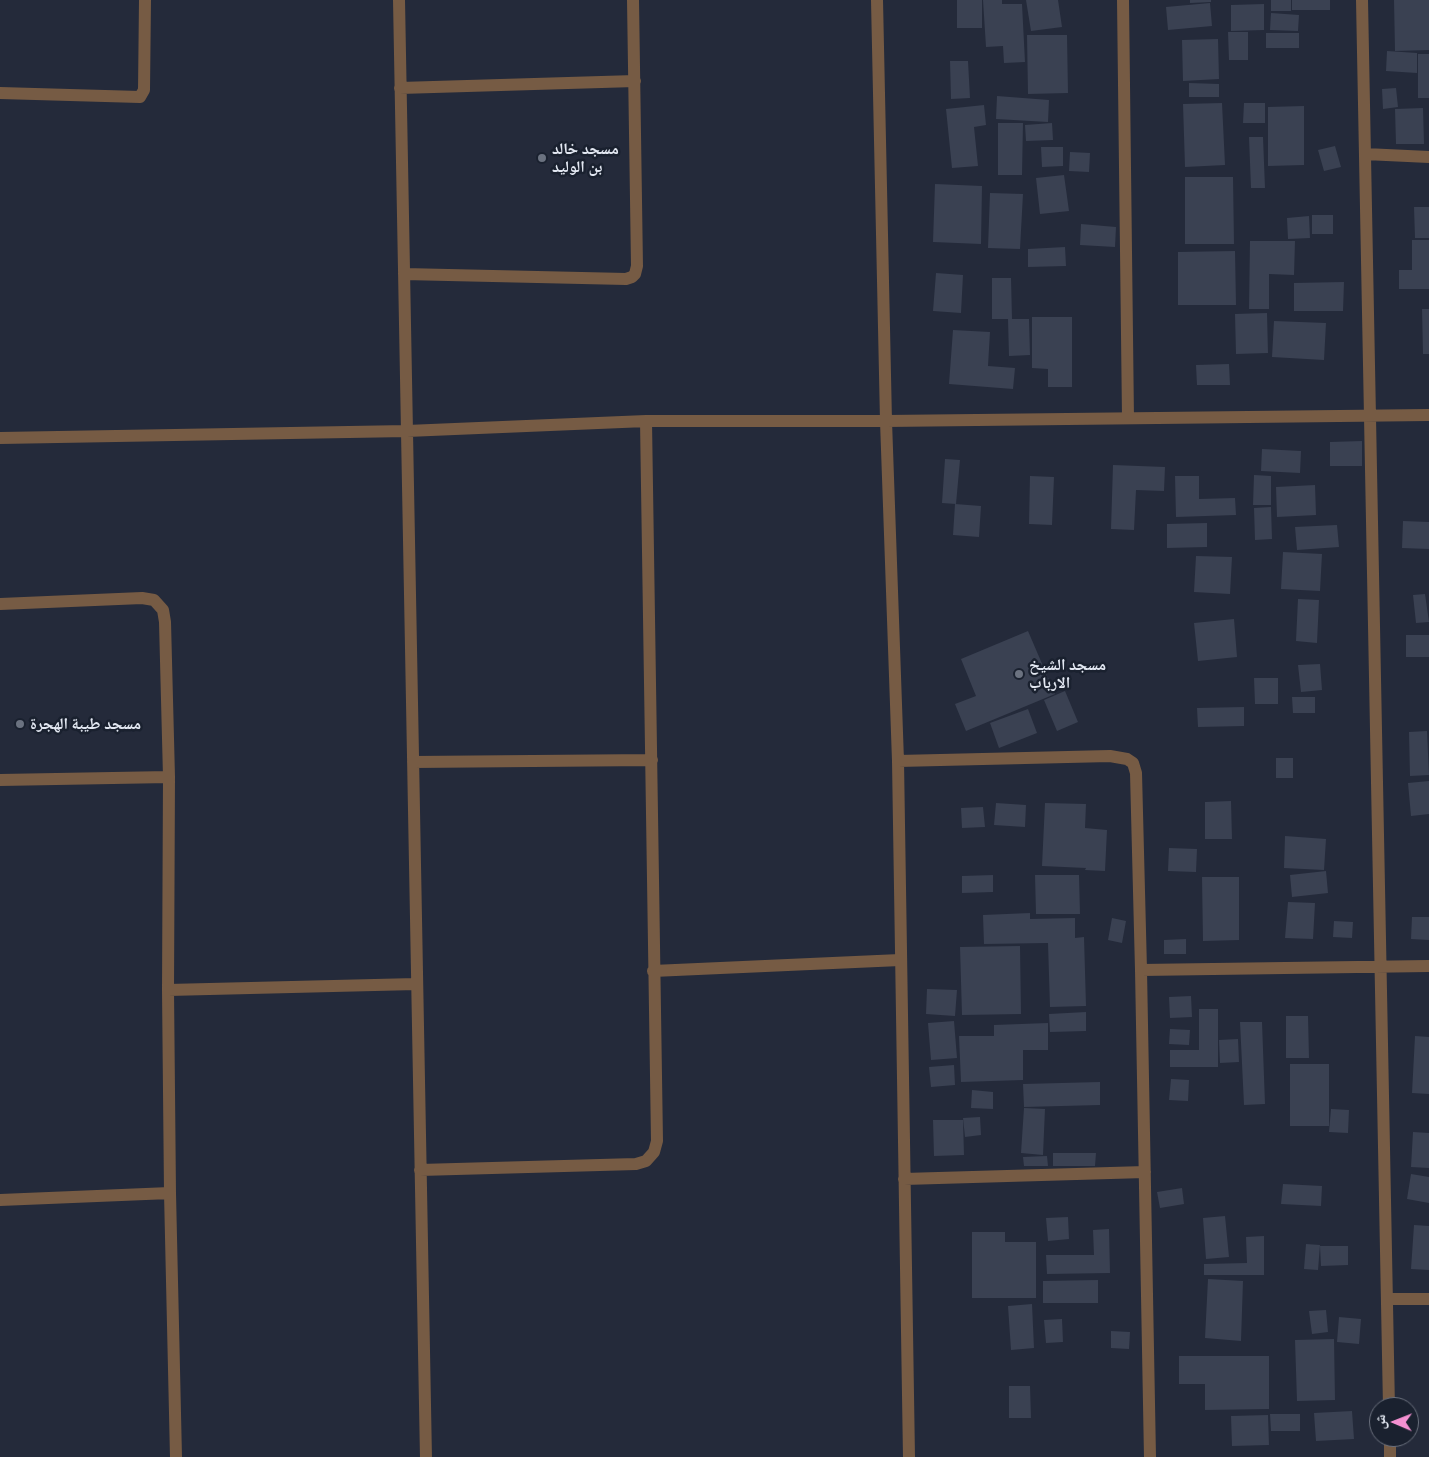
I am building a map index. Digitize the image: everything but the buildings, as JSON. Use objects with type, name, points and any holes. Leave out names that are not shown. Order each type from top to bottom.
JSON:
[{"type":"street","points":[[0,93],[140,97],[144,90],[145,0]]},
{"type":"street","points":[[399,0],[426,1457]]},
{"type":"street","points":[[404,274],[626,279],[635,274],[637,266],[633,0]]},
{"type":"street","points":[[877,0],[886,421],[898,761],[909,1457]]},
{"type":"street","points":[[1122,0],[1128,418]]},
{"type":"street","points":[[1362,0],[1389,1397]]},
{"type":"street","points":[[400,88],[635,81]]},
{"type":"street","points":[[1365,154],[1429,157]]},
{"type":"street","points":[[0,438],[407,432],[646,421],[886,421],[1429,415]]},
{"type":"street","points":[[420,1170],[636,1164],[646,1161],[654,1152],[657,1141],[646,421]]},
{"type":"street","points":[[0,604],[142,598],[154,600],[163,610],[165,622],[169,777],[168,990],[170,1193],[176,1457]]},
{"type":"street","points":[[898,761],[1110,756],[1127,759],[1133,763],[1136,773],[1142,970],[1150,1457]]},
{"type":"street","points":[[413,762],[652,760]]},
{"type":"street","points":[[0,780],[169,777]]},
{"type":"street","points":[[653,971],[900,960]]},
{"type":"street","points":[[1142,970],[1429,966]]},
{"type":"street","points":[[168,990],[416,984]]},
{"type":"street","points":[[904,1179],[1145,1172]]},
{"type":"street","points":[[0,1200],[170,1193]]},
{"type":"street","points":[[1387,1299],[1429,1299]]},
{"type":"place","name":"مسجد خالد بن الوليد","points":[[542,158]]},
{"type":"place","name":"مسجد الشيخ الارباب","points":[[1019,674]]},
{"type":"place","name":"مسجد طيبة الهجرة","points":[[20,724]]}]
